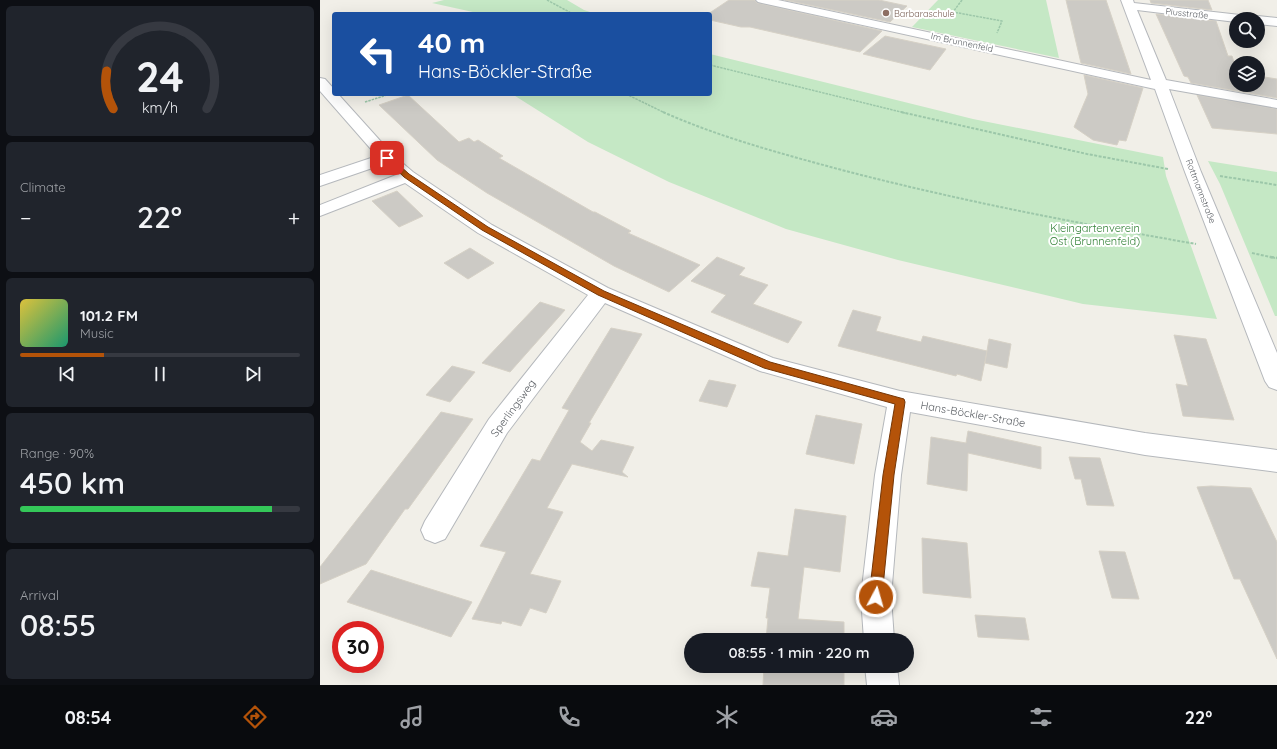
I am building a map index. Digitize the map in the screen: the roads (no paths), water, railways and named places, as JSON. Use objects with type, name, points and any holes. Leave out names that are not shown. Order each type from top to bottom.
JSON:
[{"type":"street","name":"Im Brunnenfeld","points":[[762,0],[1161,84],[1277,104]]},
{"type":"street","name":"Piusstraße","points":[[1128,3],[1229,17]]},
{"type":"street","name":"Rottmannstraße","points":[[1128,3],[1161,84],[1193,172],[1277,381]]},
{"type":"street","points":[[1265,21],[1277,22]]},
{"type":"street","name":"Hans-Böckler-Straße","points":[[320,82],[332,96]]},
{"type":"street","name":"Hans-Böckler-Straße","points":[[332,96],[387,158],[407,176],[485,229],[601,293],[768,365],[900,402],[1145,444],[1277,461]]},
{"type":"street","points":[[320,181],[387,158]]},
{"type":"street","points":[[320,211],[407,176]]},
{"type":"street","name":"Sperlingsweg","points":[[435,530],[498,426],[601,293]]},
{"type":"street","points":[[879,633],[876,597],[888,475],[900,402]]},
{"type":"street","points":[[881,673],[882,685]]},
{"type":"place","name":"Barbaraschule","points":[[886,13]]},
{"type":"park label","name":"Kleingartenverein Ost (Brunnenfeld)","points":[[1095,234]]}]
